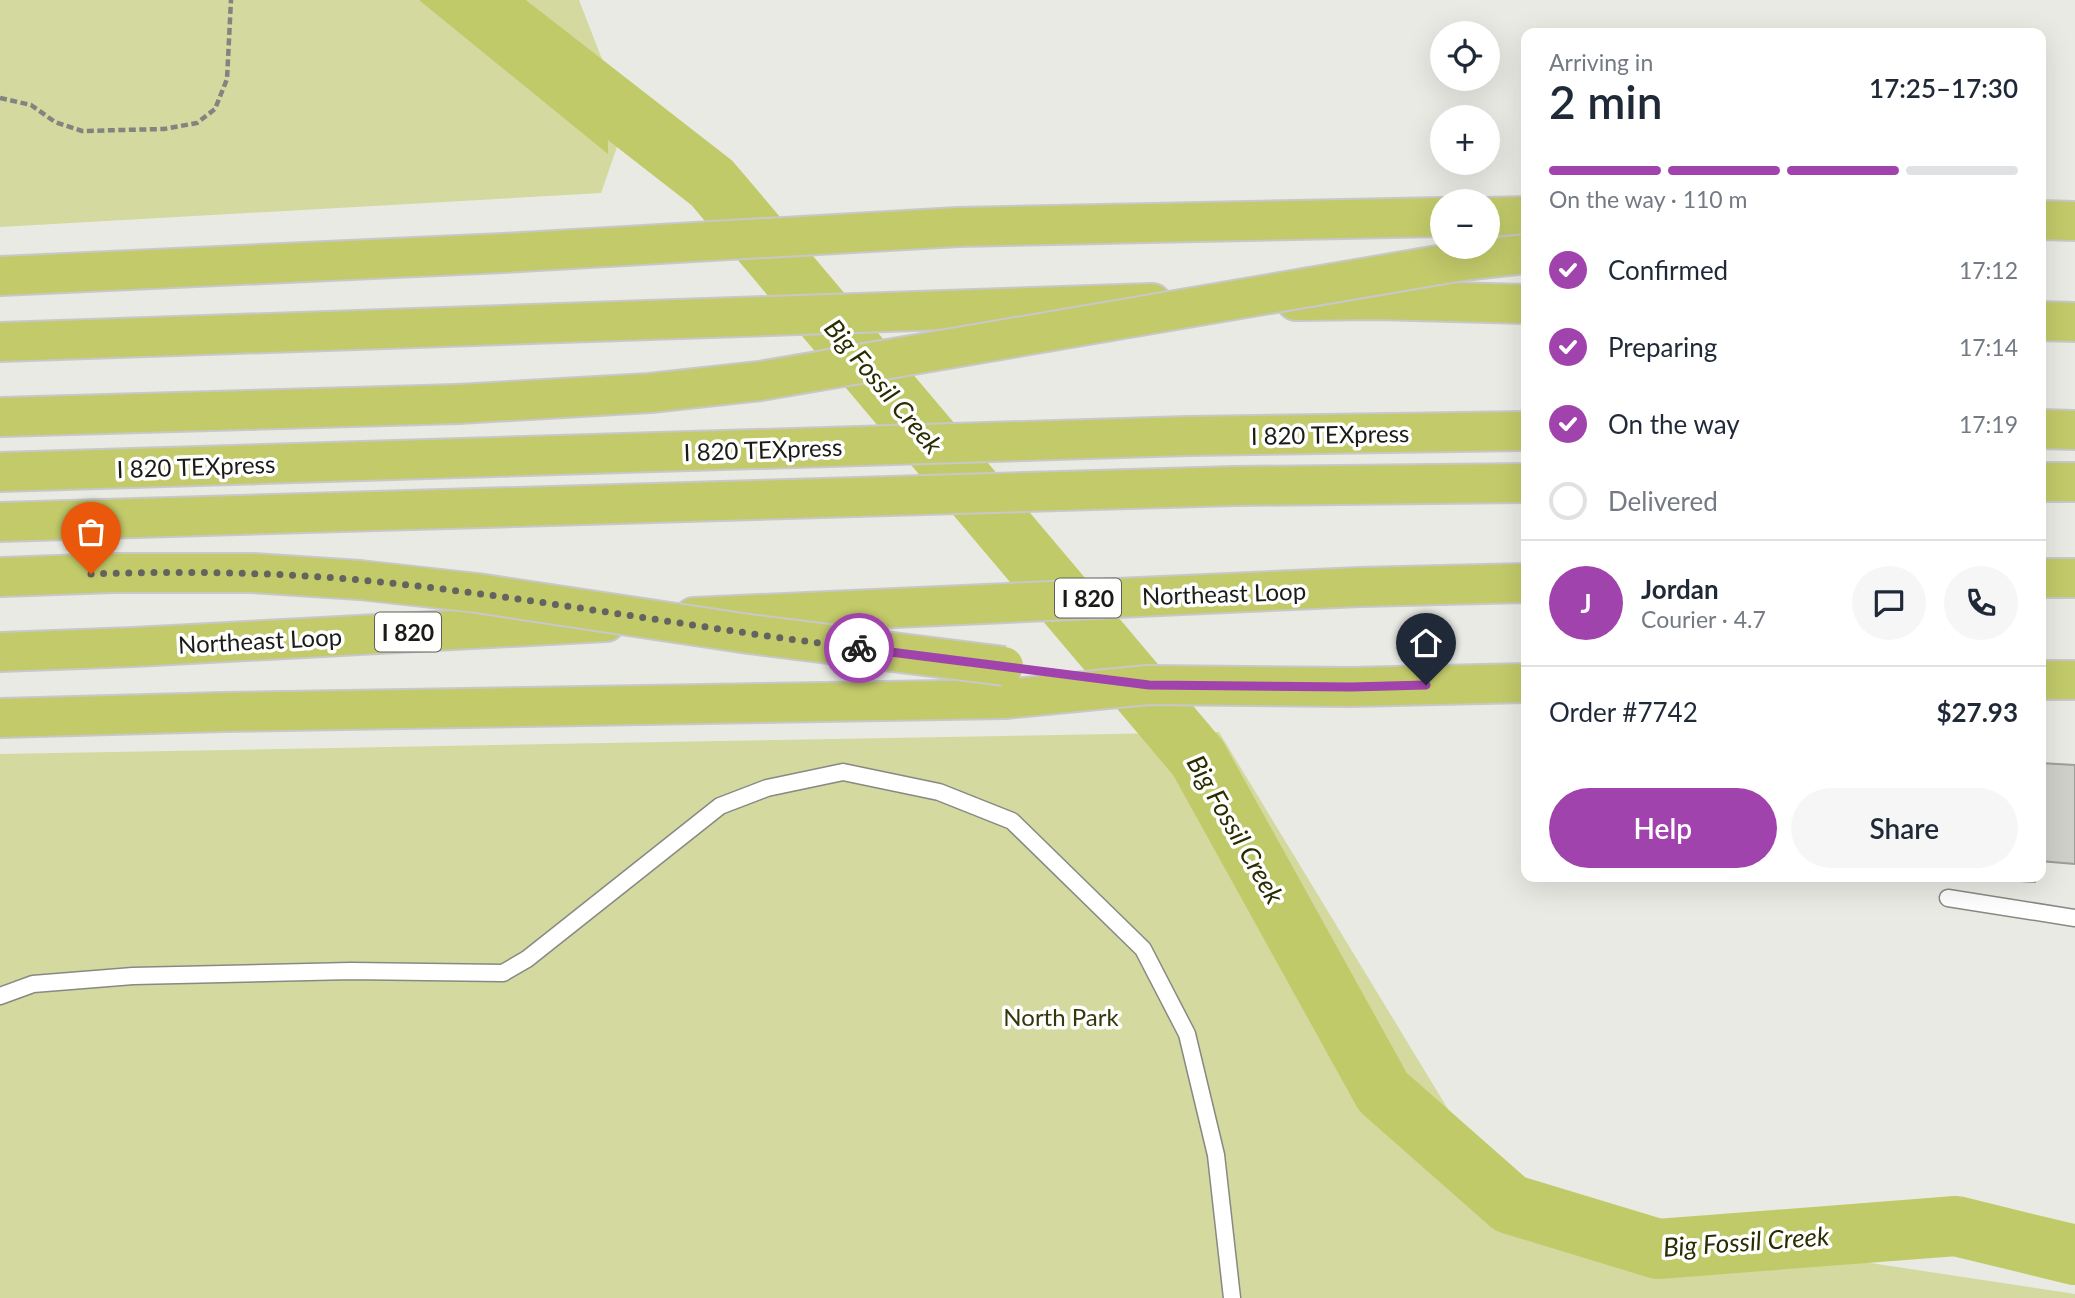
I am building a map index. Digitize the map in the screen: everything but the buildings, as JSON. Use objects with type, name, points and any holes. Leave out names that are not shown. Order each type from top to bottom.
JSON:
[{"type":"highway","points":[[1500,217],[1521,216]]},
{"type":"highway","points":[[0,276],[503,253],[958,227],[1430,217]]},
{"type":"highway","points":[[2046,220],[2075,220]]},
{"type":"highway","points":[[0,416],[458,404],[650,393],[760,381],[1462,261],[1521,255]]},
{"type":"highway","points":[[0,342],[1099,304],[1377,300],[1521,304]]},
{"type":"highway","points":[[2046,321],[2075,322]]},
{"type":"highway","points":[[2046,429],[2075,430]]},
{"type":"highway","name":"I 820 TEXpress","points":[[0,472],[1187,436],[1521,431]]},
{"type":"highway","name":"I 820 TEXpress","points":[[0,522],[1234,486],[1521,482]]},
{"type":"highway","points":[[2046,482],[2075,482]]},
{"type":"highway","points":[[0,577],[114,573],[252,573],[360,580],[477,593],[749,635],[1149,685]]},
{"type":"highway","points":[[2046,578],[2075,578]]},
{"type":"highway","name":"Northeast Loop","points":[[0,652],[162,646],[816,610],[1360,587],[1521,583]]},
{"type":"highway","points":[[2046,680],[2075,680]]},
{"type":"highway","points":[[0,718],[1004,699],[1149,685],[1351,687],[1521,683]]},
{"type":"lane","points":[[0,996],[33,984],[133,976],[351,971],[503,973],[527,959],[720,806],[767,788],[843,772],[939,792],[1012,821],[1143,949],[1187,1034],[1216,1155],[1232,1298]]},
{"type":"lane","points":[[1948,898],[2075,918]]},
{"type":"path","points":[[0,98],[31,105],[55,122],[82,131],[126,132],[197,123],[215,109],[227,79],[231,0]]},
{"type":"green space","points":[[0,0],[579,0],[626,121],[601,193],[0,227]]},
{"type":"green space","name":"North Park","points":[[1219,732],[1508,1208],[2075,1294],[2075,1298],[0,1298],[0,754]]},
{"type":"shaded area","points":[[419,0],[524,0],[593,60],[607,89],[608,154]]},
{"type":"waterway","name":"Big Fossil Creek","points":[[477,0],[712,183],[1198,758],[1383,1092],[1510,1204],[1658,1249],[1956,1226],[2075,1255]]},
{"type":"way so far","points":[[91,574],[252,573],[360,580],[477,593],[749,635],[859,648]]},
{"type":"route","points":[[859,648],[1149,685],[1426,685]]}]
